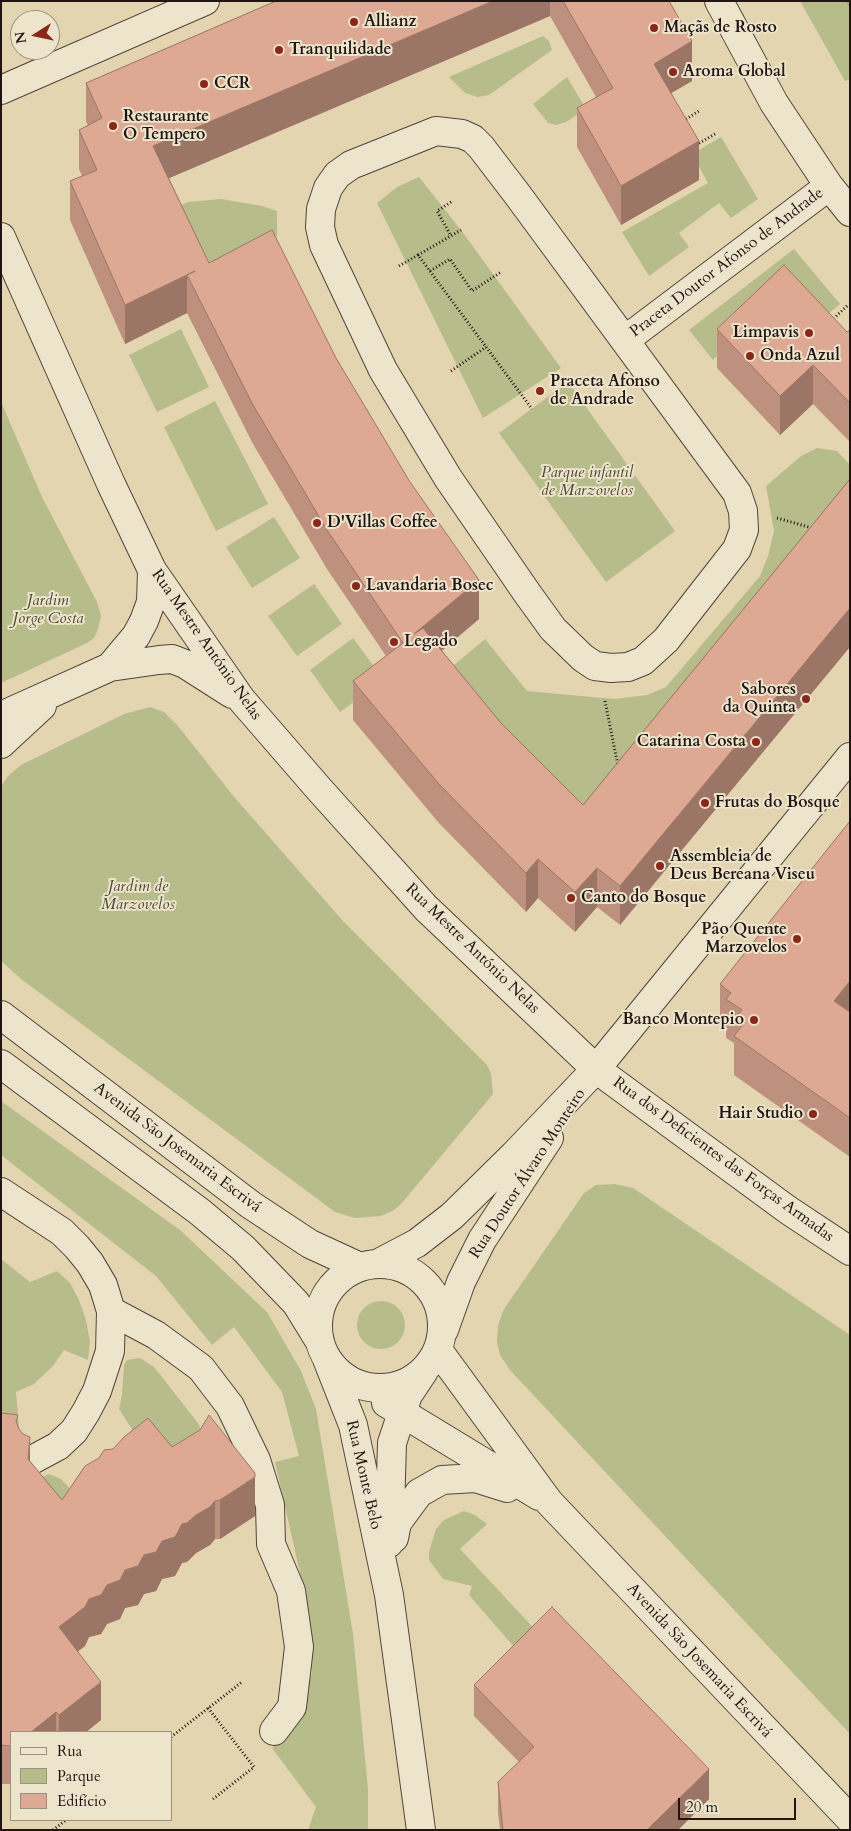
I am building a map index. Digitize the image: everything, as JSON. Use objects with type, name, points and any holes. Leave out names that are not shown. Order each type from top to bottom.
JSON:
[{"type":"street","points":[[1,90],[204,1]]},
{"type":"street","points":[[719,1],[774,103],[829,186],[850,212]]},
{"type":"street","name":"Praceta Doutor Afonso de Andrade","points":[[436,131],[448,131],[473,139],[517,194],[624,340],[738,493],[743,511],[744,530],[737,548],[666,640],[643,661],[628,668],[611,668],[595,666],[583,658],[553,629],[500,556],[448,478],[388,378],[324,245],[320,227],[321,209],[328,188],[337,175],[351,165],[426,134],[436,131]]},
{"type":"street","name":"Praceta Doutor Afonso de Andrade","points":[[624,340],[829,186]]},
{"type":"street","name":"Rua Mestre António Nelas","points":[[1,237],[111,484],[152,570],[241,699],[319,790],[426,908],[596,1069]]},
{"type":"street","points":[[110,667],[136,636],[144,621],[151,602],[152,570]]},
{"type":"street","points":[[159,660],[168,649],[174,628],[174,603]]},
{"type":"street","points":[[1,716],[110,667],[172,659],[185,664],[241,699]]},
{"type":"street","points":[[1,744],[63,688]]},
{"type":"street","name":"Rua Doutor Álvaro Monteiro","points":[[369,1265],[418,1244],[452,1216],[514,1155],[596,1069],[850,757]]},
{"type":"street","name":"Avenida São Josemaria Escrivá","points":[[1,1015],[251,1205],[310,1244],[369,1265]]},
{"type":"street","points":[[1,1064],[200,1212],[243,1248],[296,1303],[323,1351],[338,1373],[353,1382],[369,1388],[386,1388],[404,1384],[419,1375],[437,1350],[442,1319],[438,1301],[427,1285],[413,1273],[397,1265],[369,1265],[344,1275],[330,1288],[321,1305],[318,1324],[323,1351]]},
{"type":"street","name":"Rua Doutor Álvaro Monteiro","points":[[437,1350],[461,1282],[482,1240],[596,1069]]},
{"type":"street","name":"Rua dos Deficientes das Forças Armadas","points":[[596,1069],[788,1210],[850,1251]]},
{"type":"street","points":[[1,1192],[62,1232],[78,1247],[103,1285],[111,1311],[110,1351],[97,1391],[86,1412],[74,1431],[58,1446],[32,1460]]},
{"type":"street","points":[[111,1311],[156,1335],[201,1368],[230,1406],[256,1460],[270,1505],[271,1544],[291,1591],[299,1647],[292,1707],[274,1731]]},
{"type":"street","name":"Avenida São Josemaria Escrivá","points":[[437,1350],[549,1502],[850,1819]]},
{"type":"street","name":"Rua Monte Belo","points":[[389,1594],[392,1443],[408,1395],[437,1350]]},
{"type":"street","name":"Rua Monte Belo","points":[[323,1351],[353,1425],[389,1594],[421,1830]]},
{"type":"street","name":"Avenida São Josemaria Escrivá","points":[[353,1382],[549,1502]]},
{"type":"street","name":"Rua Monte Belo","points":[[390,1558],[397,1523],[419,1492],[442,1480],[475,1478],[549,1502]]},
{"type":"path","points":[[680,123],[699,111]]},
{"type":"path","points":[[693,146],[715,134]]},
{"type":"path","points":[[451,202],[437,210],[451,236]]},
{"type":"path","points":[[398,266],[461,230]]},
{"type":"path","points":[[418,255],[532,409]]},
{"type":"path","points":[[430,271],[450,259],[472,291],[501,272]]},
{"type":"path","points":[[827,325],[848,305]]},
{"type":"path","points":[[452,371],[486,347]]},
{"type":"path","points":[[776,518],[821,530]]},
{"type":"path","points":[[604,700],[620,775]]},
{"type":"path","points":[[172,1736],[242,1682]]},
{"type":"path","points":[[208,1708],[254,1767],[213,1799]]},
{"type":"path","points":[[55,1829],[65,1821]]},
{"type":"green space","points":[[800,1],[850,1],[850,79],[845,81]]},
{"type":"green space","points":[[543,36],[549,41],[552,50],[489,95],[477,97],[465,93],[449,77]]},
{"type":"green space","points":[[567,77],[586,109],[566,122],[556,125],[548,123],[533,104]]},
{"type":"green space","points":[[721,137],[758,199],[731,218],[719,203],[679,233],[689,247],[649,276],[622,232],[708,183],[692,154]]},
{"type":"green space","points":[[419,177],[461,230],[561,368],[483,418],[377,203],[397,187]]},
{"type":"green space","points":[[221,199],[262,206],[277,211],[277,236],[198,279],[166,212],[188,202]]},
{"type":"green space","points":[[794,249],[840,304],[816,324],[744,330],[713,360],[689,330]]},
{"type":"green space","points":[[181,329],[209,387],[157,412],[129,355]]},
{"type":"green space","name":"Parque infantil de Marzovelos","points":[[568,382],[675,531],[606,582],[499,433]]},
{"type":"green space","points":[[215,401],[268,504],[216,531],[164,427]]},
{"type":"green space","name":"Jardim Jorge Costa","points":[[1,402],[42,497],[97,602],[101,616],[94,638],[87,643],[1,683]]},
{"type":"green space","points":[[817,448],[837,451],[850,465],[850,495],[582,844],[435,681],[485,639],[527,691],[614,699],[647,695],[666,687],[760,576],[768,556],[774,531],[766,486],[801,456]]},
{"type":"green space","points":[[274,517],[300,558],[252,588],[226,547]]},
{"type":"green space","points":[[314,584],[342,624],[297,656],[268,616]]},
{"type":"green space","points":[[353,638],[384,680],[340,712],[310,670]]},
{"type":"green space","name":"Jardim de Marzovelos","points":[[150,707],[164,712],[178,726],[235,798],[343,921],[487,1065],[491,1073],[493,1094],[394,1210],[381,1216],[355,1218],[335,1212],[21,979],[1,961],[1,786],[8,776],[21,765],[124,714]]},
{"type":"green space","points":[[1,1101],[180,1230],[267,1312],[301,1371],[316,1409],[353,1634],[368,1789],[368,1830],[308,1830],[316,1807],[272,1748],[297,1723],[312,1673],[300,1573],[275,1462],[299,1456],[282,1392],[234,1327],[212,1345],[156,1276],[1,1155]]},
{"type":"green space","points":[[615,1184],[633,1188],[850,1335],[850,1734],[510,1370],[500,1355],[497,1342],[498,1325],[504,1309],[584,1193],[596,1185]]},
{"type":"green space","points":[[1,1259],[30,1282],[57,1271],[70,1283],[79,1300],[86,1320],[90,1342],[88,1360],[64,1350],[53,1366],[34,1384],[16,1392],[19,1427],[1,1431]]},
{"type":"green space","points":[[381,1301],[390,1303],[398,1308],[403,1316],[405,1325],[403,1334],[398,1342],[390,1347],[381,1349],[372,1347],[364,1342],[359,1334],[357,1325],[359,1316],[364,1308],[372,1303]]},
{"type":"green space","points":[[140,1358],[154,1367],[198,1423],[219,1465],[81,1513],[39,1485],[42,1477],[49,1474],[61,1479],[74,1493],[133,1431],[119,1409],[124,1365],[127,1360]]},
{"type":"green space","points":[[464,1511],[475,1515],[487,1524],[460,1549],[544,1639],[521,1655],[469,1595],[472,1586],[443,1579],[429,1560],[429,1552],[436,1529],[444,1520]]},
{"type":"building","points":[[276,1],[493,1],[153,146],[209,263],[272,230],[336,358],[410,482],[479,580],[414,634],[423,628],[501,723],[583,805],[850,479],[850,608],[620,886],[597,868],[575,892],[538,859],[526,873],[438,783],[353,681],[403,643],[327,530],[253,405],[187,275],[195,271],[125,305],[70,181],[97,170],[79,130],[102,118],[86,83]]},
{"type":"building","points":[[563,1],[669,1],[692,41],[654,64],[699,141],[621,186],[577,108],[613,88]]},
{"type":"building","points":[[784,265],[847,332],[850,330],[850,403],[813,365],[780,396],[717,329]]},
{"type":"building","points":[[850,821],[850,981],[834,1001],[850,1012],[850,1118],[734,1036],[745,1022],[737,1016],[742,1010],[726,999],[731,993],[720,984]]},
{"type":"building","points":[[1,1413],[18,1415],[16,1421],[19,1429],[23,1434],[30,1437],[28,1459],[62,1500],[85,1466],[99,1458],[104,1450],[113,1449],[124,1437],[148,1418],[172,1447],[200,1430],[209,1415],[255,1473],[255,1477],[220,1500],[215,1501],[210,1507],[187,1523],[182,1524],[175,1537],[162,1541],[156,1552],[144,1555],[138,1566],[125,1570],[120,1580],[107,1585],[101,1595],[89,1599],[85,1607],[59,1627],[101,1682],[59,1715],[56,1712],[32,1731],[10,1731],[10,1746],[1,1745]]},
{"type":"building","points":[[552,1607],[709,1769],[647,1830],[503,1830],[498,1782],[534,1747],[474,1685]]},
{"type":"place","name":"Allianz","points":[[354,22]]},
{"type":"place","name":"Maçãs de Rosto","points":[[654,28]]},
{"type":"place","name":"Tranquilidade","points":[[279,50]]},
{"type":"place","name":"Aroma Global","points":[[673,72]]},
{"type":"place","name":"CCR","points":[[204,84]]},
{"type":"place","name":"Restaurante O Tempero","points":[[113,126]]},
{"type":"place","name":"Limpavis","points":[[809,333]]},
{"type":"place","name":"Onda Azul","points":[[750,356]]},
{"type":"place","name":"Praceta Afonso de Andrade","points":[[540,391]]},
{"type":"place","name":"D'Villas Coffee","points":[[317,523]]},
{"type":"place","name":"Lavandaria Bosec","points":[[356,586]]},
{"type":"place","name":"Legado","points":[[394,642]]},
{"type":"place","name":"Sabores da Quinta","points":[[806,699]]},
{"type":"place","name":"Catarina Costa","points":[[756,742]]},
{"type":"place","name":"Frutas do Bosque","points":[[705,803]]},
{"type":"place","name":"Assembleia de Deus Bereana Viseu","points":[[660,866]]},
{"type":"place","name":"Canto do Bosque","points":[[571,898]]},
{"type":"place","name":"Pão Quente Marzovelos","points":[[797,939]]},
{"type":"place","name":"Banco Montepio","points":[[754,1020]]},
{"type":"place","name":"Hair Studio","points":[[813,1114]]}]
